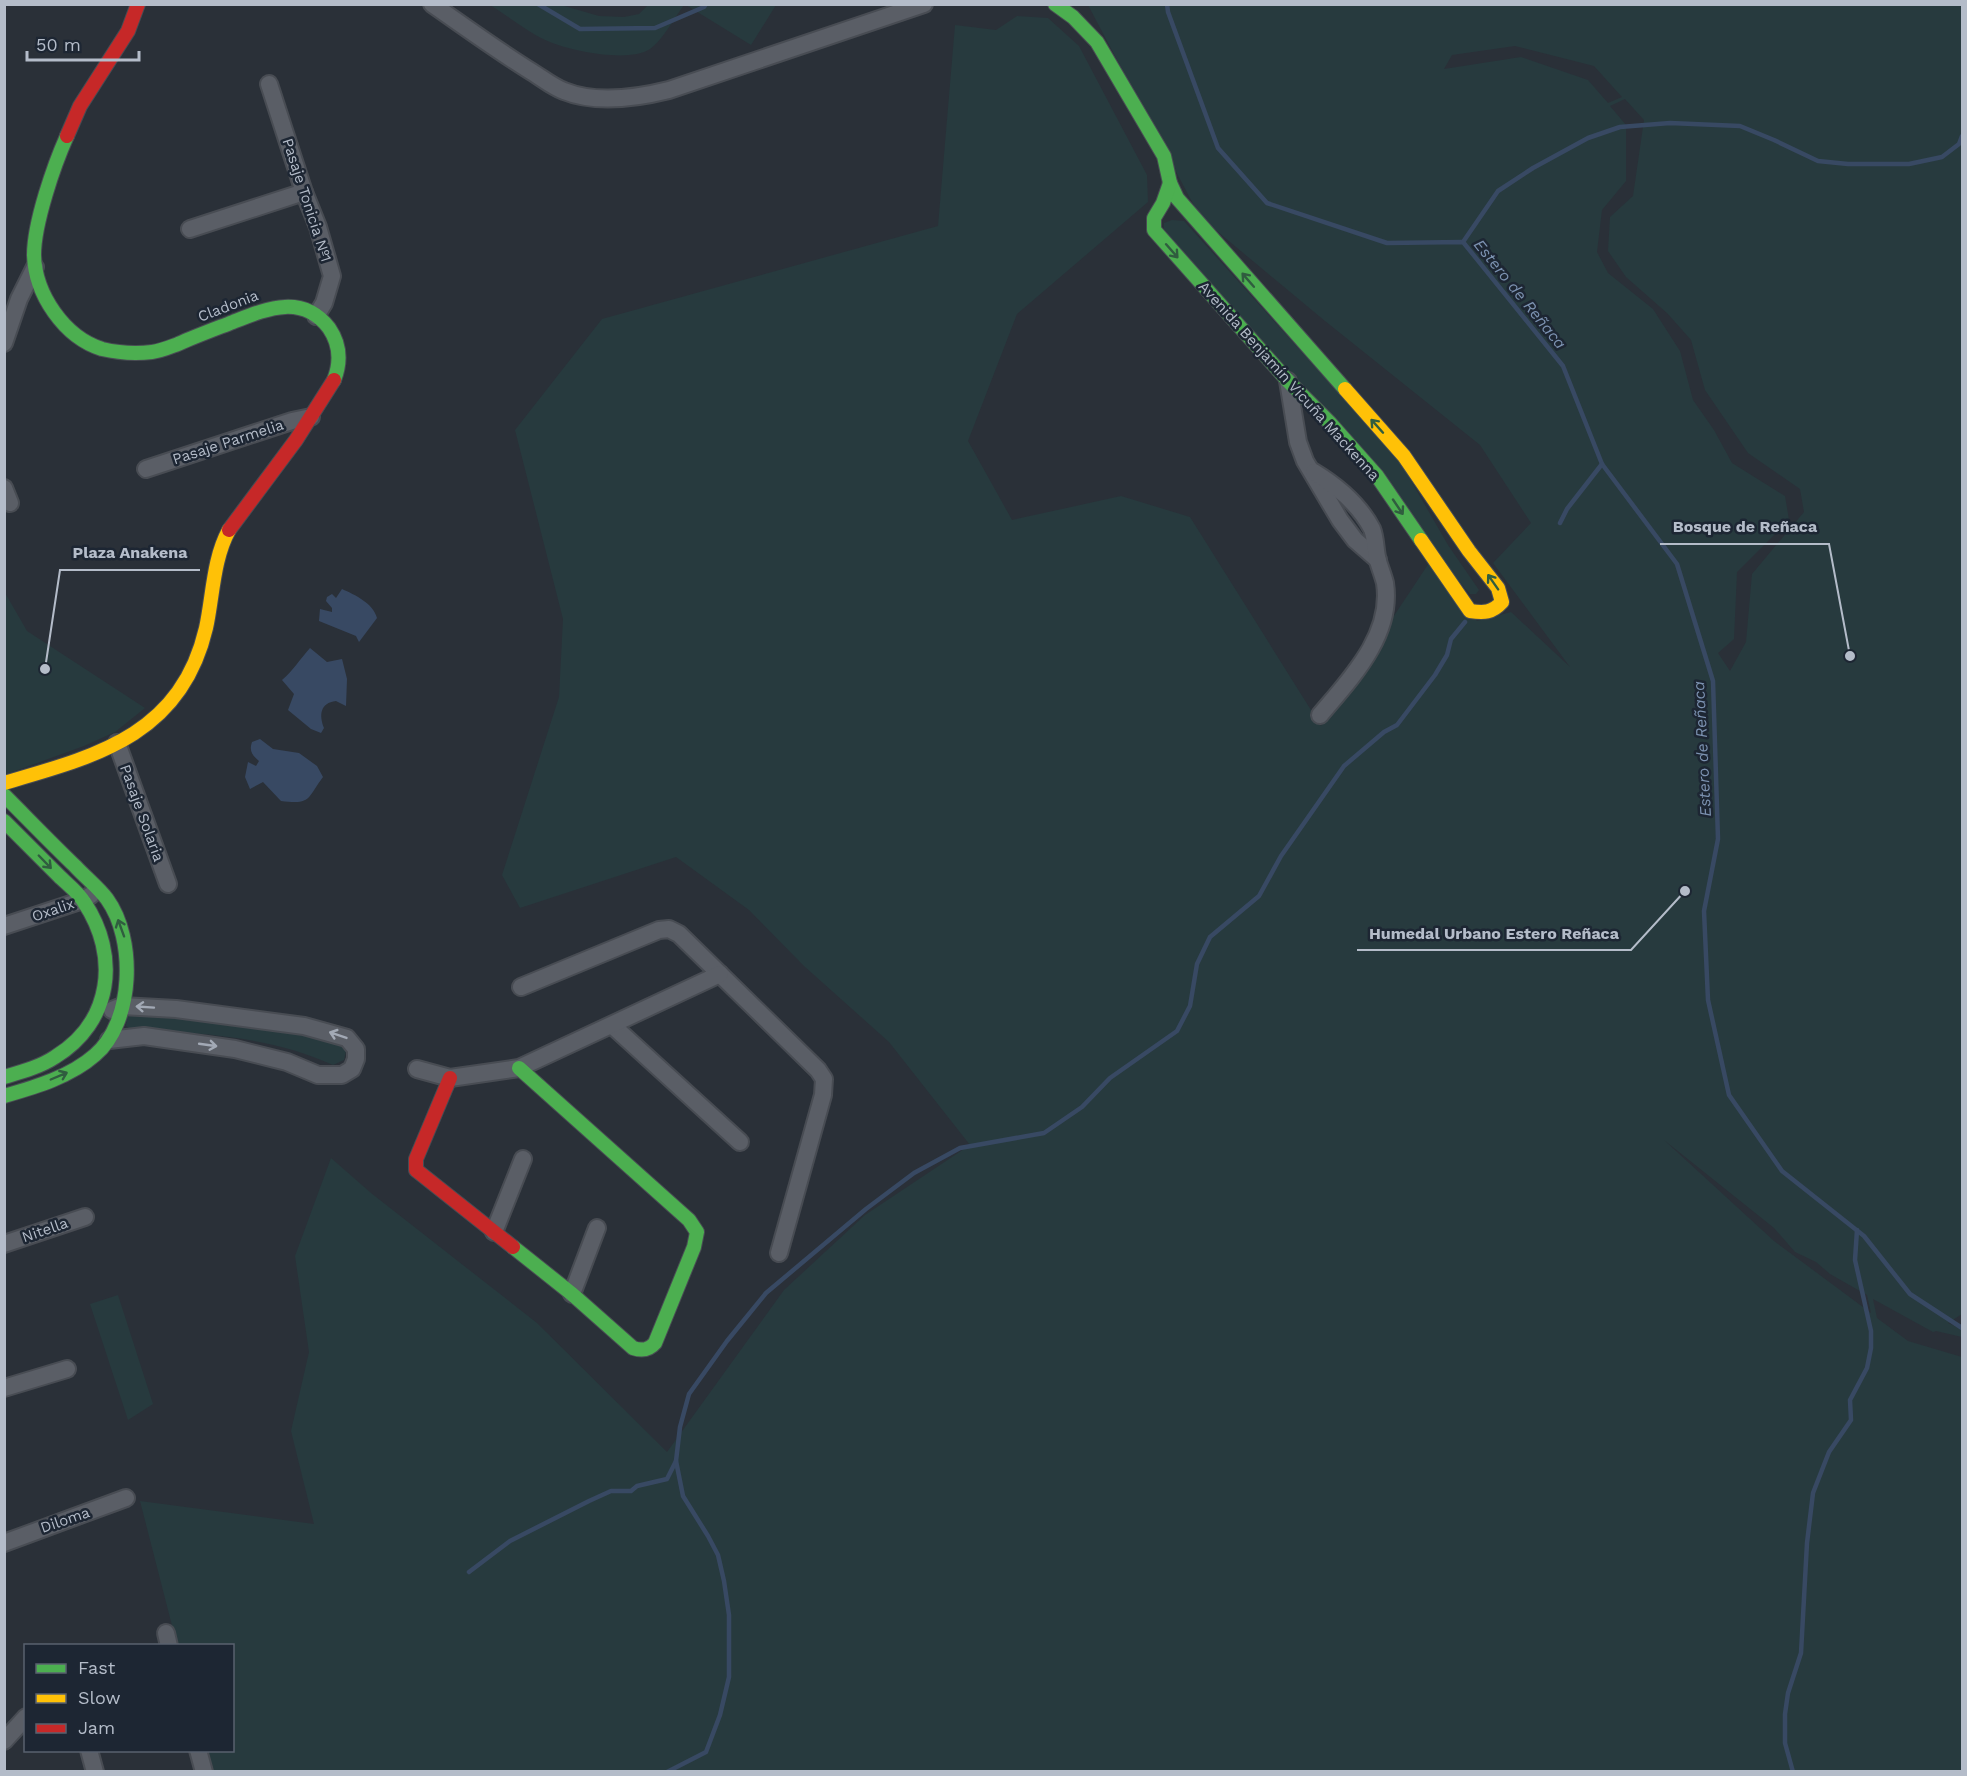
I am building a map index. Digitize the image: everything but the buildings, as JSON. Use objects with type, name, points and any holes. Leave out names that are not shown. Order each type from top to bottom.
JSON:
[{"type":"street","name":"Cladonia","points":[[138,4],[128,31],[80,106],[55,163],[39,223],[34,254],[35,267],[45,298],[64,325],[87,342],[114,352],[142,354],[156,352],[220,326],[280,306],[299,308],[316,316]]},
{"type":"street","points":[[432,4],[513,60],[564,91],[614,98],[669,90],[924,4]]},
{"type":"street","name":"Avenida Benjamín Vicuña Mackenna","points":[[1055,4],[1073,16],[1096,42],[1164,156],[1170,183],[1177,198],[1404,456],[1469,551],[1498,588],[1502,602],[1495,610],[1485,613],[1470,611],[1377,476],[1330,423],[1288,381],[1154,230],[1152,224],[1154,216]]},
{"type":"street","name":"Pasaje Tonicia Nº1","points":[[269,84],[304,192],[318,227],[332,276],[324,303],[316,316]]},
{"type":"street","points":[[1154,216],[1164,202],[1170,183]]},
{"type":"street","points":[[190,229],[304,192]]},
{"type":"street","points":[[1154,216],[1167,212],[1190,214]]},
{"type":"street","points":[[4,343],[19,299],[35,267]]},
{"type":"street","points":[[4,783],[70,762],[117,743],[138,732],[156,718],[178,694],[188,679],[202,647],[216,565],[226,536],[311,417],[328,391],[339,365],[338,346],[330,329],[316,316]]},
{"type":"street","points":[[1288,381],[1301,451],[1340,520],[1355,540],[1378,560],[1383,573],[1386,596],[1383,619],[1375,640],[1353,676],[1320,715]]},
{"type":"street","name":"Pasaje Parmelia","points":[[146,469],[292,421],[311,417]]},
{"type":"street","points":[[1296,428],[1308,423],[1330,423]]},
{"type":"street","name":"Pasaje Solaria","points":[[117,743],[168,884]]},
{"type":"street","points":[[4,795],[100,890],[116,915],[128,951],[128,979],[119,1017],[109,1040],[94,1057],[75,1069],[4,1096]]},
{"type":"street","points":[[4,820],[83,900],[99,927],[107,957],[105,988],[94,1017],[78,1039],[58,1056],[4,1077]]},
{"type":"street","name":"Oxalix","points":[[4,926],[83,900],[100,890]]},
{"type":"street","points":[[521,987],[664,928],[674,930],[818,1070],[824,1080],[823,1095],[779,1253]]},
{"type":"street","points":[[417,1069],[450,1078],[519,1068],[720,974]]},
{"type":"street","points":[[94,1017],[122,1005],[176,1009],[304,1026],[347,1038],[353,1044],[357,1059],[352,1069],[342,1076],[318,1075],[262,1055],[144,1036],[109,1040]]},
{"type":"street","points":[[166,1039],[165,1021],[176,1009]]},
{"type":"street","points":[[613,1026],[740,1142]]},
{"type":"street","points":[[450,1078],[424,1139],[415,1167],[418,1174],[572,1294],[633,1348],[644,1351],[649,1349],[655,1343],[694,1247],[697,1232],[689,1220],[519,1068]]},
{"type":"street","points":[[494,1232],[523,1159]]},
{"type":"street","name":"Nitella","points":[[4,1244],[85,1217]]},
{"type":"street","points":[[572,1294],[597,1228]]},
{"type":"street","points":[[4,1388],[67,1369]]},
{"type":"street","name":"Diloma","points":[[4,1543],[126,1498]]},
{"type":"street","points":[[4,1741],[24,1719]]},
{"type":"street","points":[[90,1752],[95,1772]]},
{"type":"street","points":[[199,1752],[204,1772]]},
{"type":"green space","points":[[490,5],[561,5],[599,16],[624,17],[639,14],[648,5],[684,5],[664,35],[650,49],[641,53],[615,55],[572,49],[542,39]]},
{"type":"green space","points":[[686,5],[776,5],[751,45]]},
{"type":"green space","points":[[1088,5],[1962,5],[1962,1314],[1948,1323],[1962,1329],[1962,1337],[1933,1332],[1873,1299],[1877,1318],[1908,1341],[1962,1357],[1962,1771],[211,1771],[205,1752],[234,1752],[234,1644],[177,1644],[140,1501],[314,1524],[291,1431],[309,1352],[295,1256],[331,1158],[371,1193],[537,1323],[667,1452],[784,1290],[865,1215],[970,1145],[889,1042],[804,966],[749,910],[676,857],[520,908],[502,875],[559,697],[563,619],[515,430],[602,319],[938,226],[955,25],[996,30],[1017,16],[1048,18],[1079,46],[1147,175],[1148,202],[1017,314],[968,441],[1012,520],[1121,496],[1190,517],[1321,726],[1429,563],[1477,621],[1511,612],[1570,667],[1493,563],[1531,523],[1480,445],[1200,217]],"holes":[[[1515,46],[1594,66],[1622,97],[1608,103],[1588,80],[1521,57],[1444,69],[1452,55]],[[1625,99],[1644,120],[1633,196],[1610,217],[1608,251],[1626,277],[1667,313],[1691,340],[1705,390],[1748,453],[1800,489],[1804,512],[1752,574],[1746,642],[1730,671],[1718,653],[1734,639],[1737,572],[1789,520],[1785,496],[1732,463],[1714,430],[1693,400],[1680,351],[1653,309],[1608,273],[1597,252],[1602,210],[1626,181],[1626,125],[1610,106]],[[1664,1140],[1774,1228],[1795,1252],[1816,1262],[1830,1274],[1867,1295],[1871,1313],[1774,1241]]]},
{"type":"green space","points":[[1172,220],[1184,221],[1399,460],[1448,545],[1479,590],[1476,594],[1470,594],[1164,232],[1164,223]]},
{"type":"green space","points":[[4,591],[27,631],[145,708],[115,732],[84,746],[4,775]]},
{"type":"green space","points":[[141,1013],[239,1024],[339,1042],[346,1051],[344,1060],[333,1065],[309,1055],[260,1042],[131,1029],[126,1026],[127,1016]]},
{"type":"green space","points":[[118,1295],[153,1404],[128,1420],[90,1304]]},
{"type":"water","points":[[342,589],[368,604],[377,618],[359,642],[356,636],[319,621],[320,609],[332,612],[332,608],[326,601],[327,597],[332,594],[336,598]]},
{"type":"water","points":[[310,648],[327,662],[342,659],[347,679],[346,706],[336,701],[324,707],[321,714],[324,728],[321,733],[311,729],[288,710],[294,694],[282,680]]},
{"type":"water","points":[[260,739],[273,749],[299,753],[317,766],[323,777],[308,798],[298,802],[281,801],[263,782],[250,789],[245,777],[248,762],[256,766],[259,761],[252,753],[251,745],[252,742]]},
{"type":"waterway","name":"Estero de Reñaca","points":[[538,4],[580,29],[655,28],[704,7],[706,4]]},
{"type":"waterway","name":"Estero de Reñaca","points":[[1167,4],[1218,148],[1267,203],[1387,243],[1463,242],[1563,366],[1602,464],[1677,564],[1713,681],[1718,839],[1704,911],[1708,1000],[1729,1095],[1782,1171],[1864,1236],[1910,1294],[1962,1328]]},
{"type":"waterway","points":[[1463,242],[1498,191],[1533,168],[1588,138],[1620,127],[1670,123],[1740,126],[1818,161],[1848,164],[1909,164],[1942,157],[1959,144],[1962,136]]},
{"type":"waterway","points":[[1560,523],[1567,509],[1602,464]]},
{"type":"waterway","points":[[667,1772],[706,1752],[720,1715],[729,1677],[729,1615],[718,1555],[683,1496],[676,1461],[680,1427],[689,1394],[727,1341],[766,1293],[866,1209],[914,1173],[960,1148],[1044,1133],[1082,1107],[1110,1078],[1177,1031],[1190,1006],[1197,964],[1210,937],[1259,896],[1281,856],[1344,766],[1384,732],[1397,725],[1435,675],[1447,655],[1451,639],[1465,622]]},
{"type":"waterway","points":[[1793,1772],[1785,1743],[1785,1714],[1788,1693],[1801,1653],[1807,1543],[1813,1493],[1829,1452],[1851,1420],[1850,1400],[1867,1368],[1871,1348],[1871,1331],[1855,1260],[1857,1230]]},
{"type":"waterway","points":[[469,1572],[510,1541],[589,1501],[611,1491],[631,1491],[637,1486],[667,1479],[676,1461]]},
{"type":"traffic: fast","points":[[1055,4],[1073,17],[1097,42],[1164,156],[1170,183],[1177,198],[1345,389]]},
{"type":"traffic: fast","points":[[67,136],[56,162],[41,211],[34,255],[36,270],[46,299],[54,312],[75,335],[102,349],[127,353],[152,352],[169,348],[258,313],[283,307],[295,307],[307,310],[318,317],[333,334],[338,353],[338,367],[334,380]]},
{"type":"traffic: fast","points":[[1170,183],[1163,203],[1154,218],[1154,230],[1288,381],[1330,423],[1377,476],[1421,540]]},
{"type":"traffic: fast","points":[[4,795],[107,899],[123,936],[126,957],[124,1002],[108,1040],[95,1055],[63,1075],[4,1096]]},
{"type":"traffic: fast","points":[[4,821],[82,898],[103,944],[106,966],[99,1007],[89,1026],[74,1043],[43,1064],[4,1077]]},
{"type":"traffic: fast","points":[[513,1247],[572,1294],[633,1348],[642,1350],[655,1343],[694,1247],[697,1232],[689,1220],[519,1068]]},
{"type":"traffic: slow","points":[[1345,389],[1404,456],[1469,551],[1498,588],[1502,602],[1488,611],[1470,611],[1421,540]]},
{"type":"traffic: slow","points":[[4,783],[71,762],[130,736],[156,717],[177,694],[194,664],[206,628],[217,565],[229,530]]},
{"type":"traffic: jam","points":[[67,136],[80,106],[128,31],[138,4]]},
{"type":"traffic: jam","points":[[229,530],[296,440],[334,380]]},
{"type":"traffic: jam","points":[[450,1078],[416,1159],[416,1170],[513,1247]]},
{"type":"place","name":"Bosque de Reñaca","points":[[1850,656]]},
{"type":"place","name":"Plaza Anakena","points":[[45,669]]},
{"type":"place","name":"Humedal Urbano Estero Reñaca","points":[[1685,891]]}]
